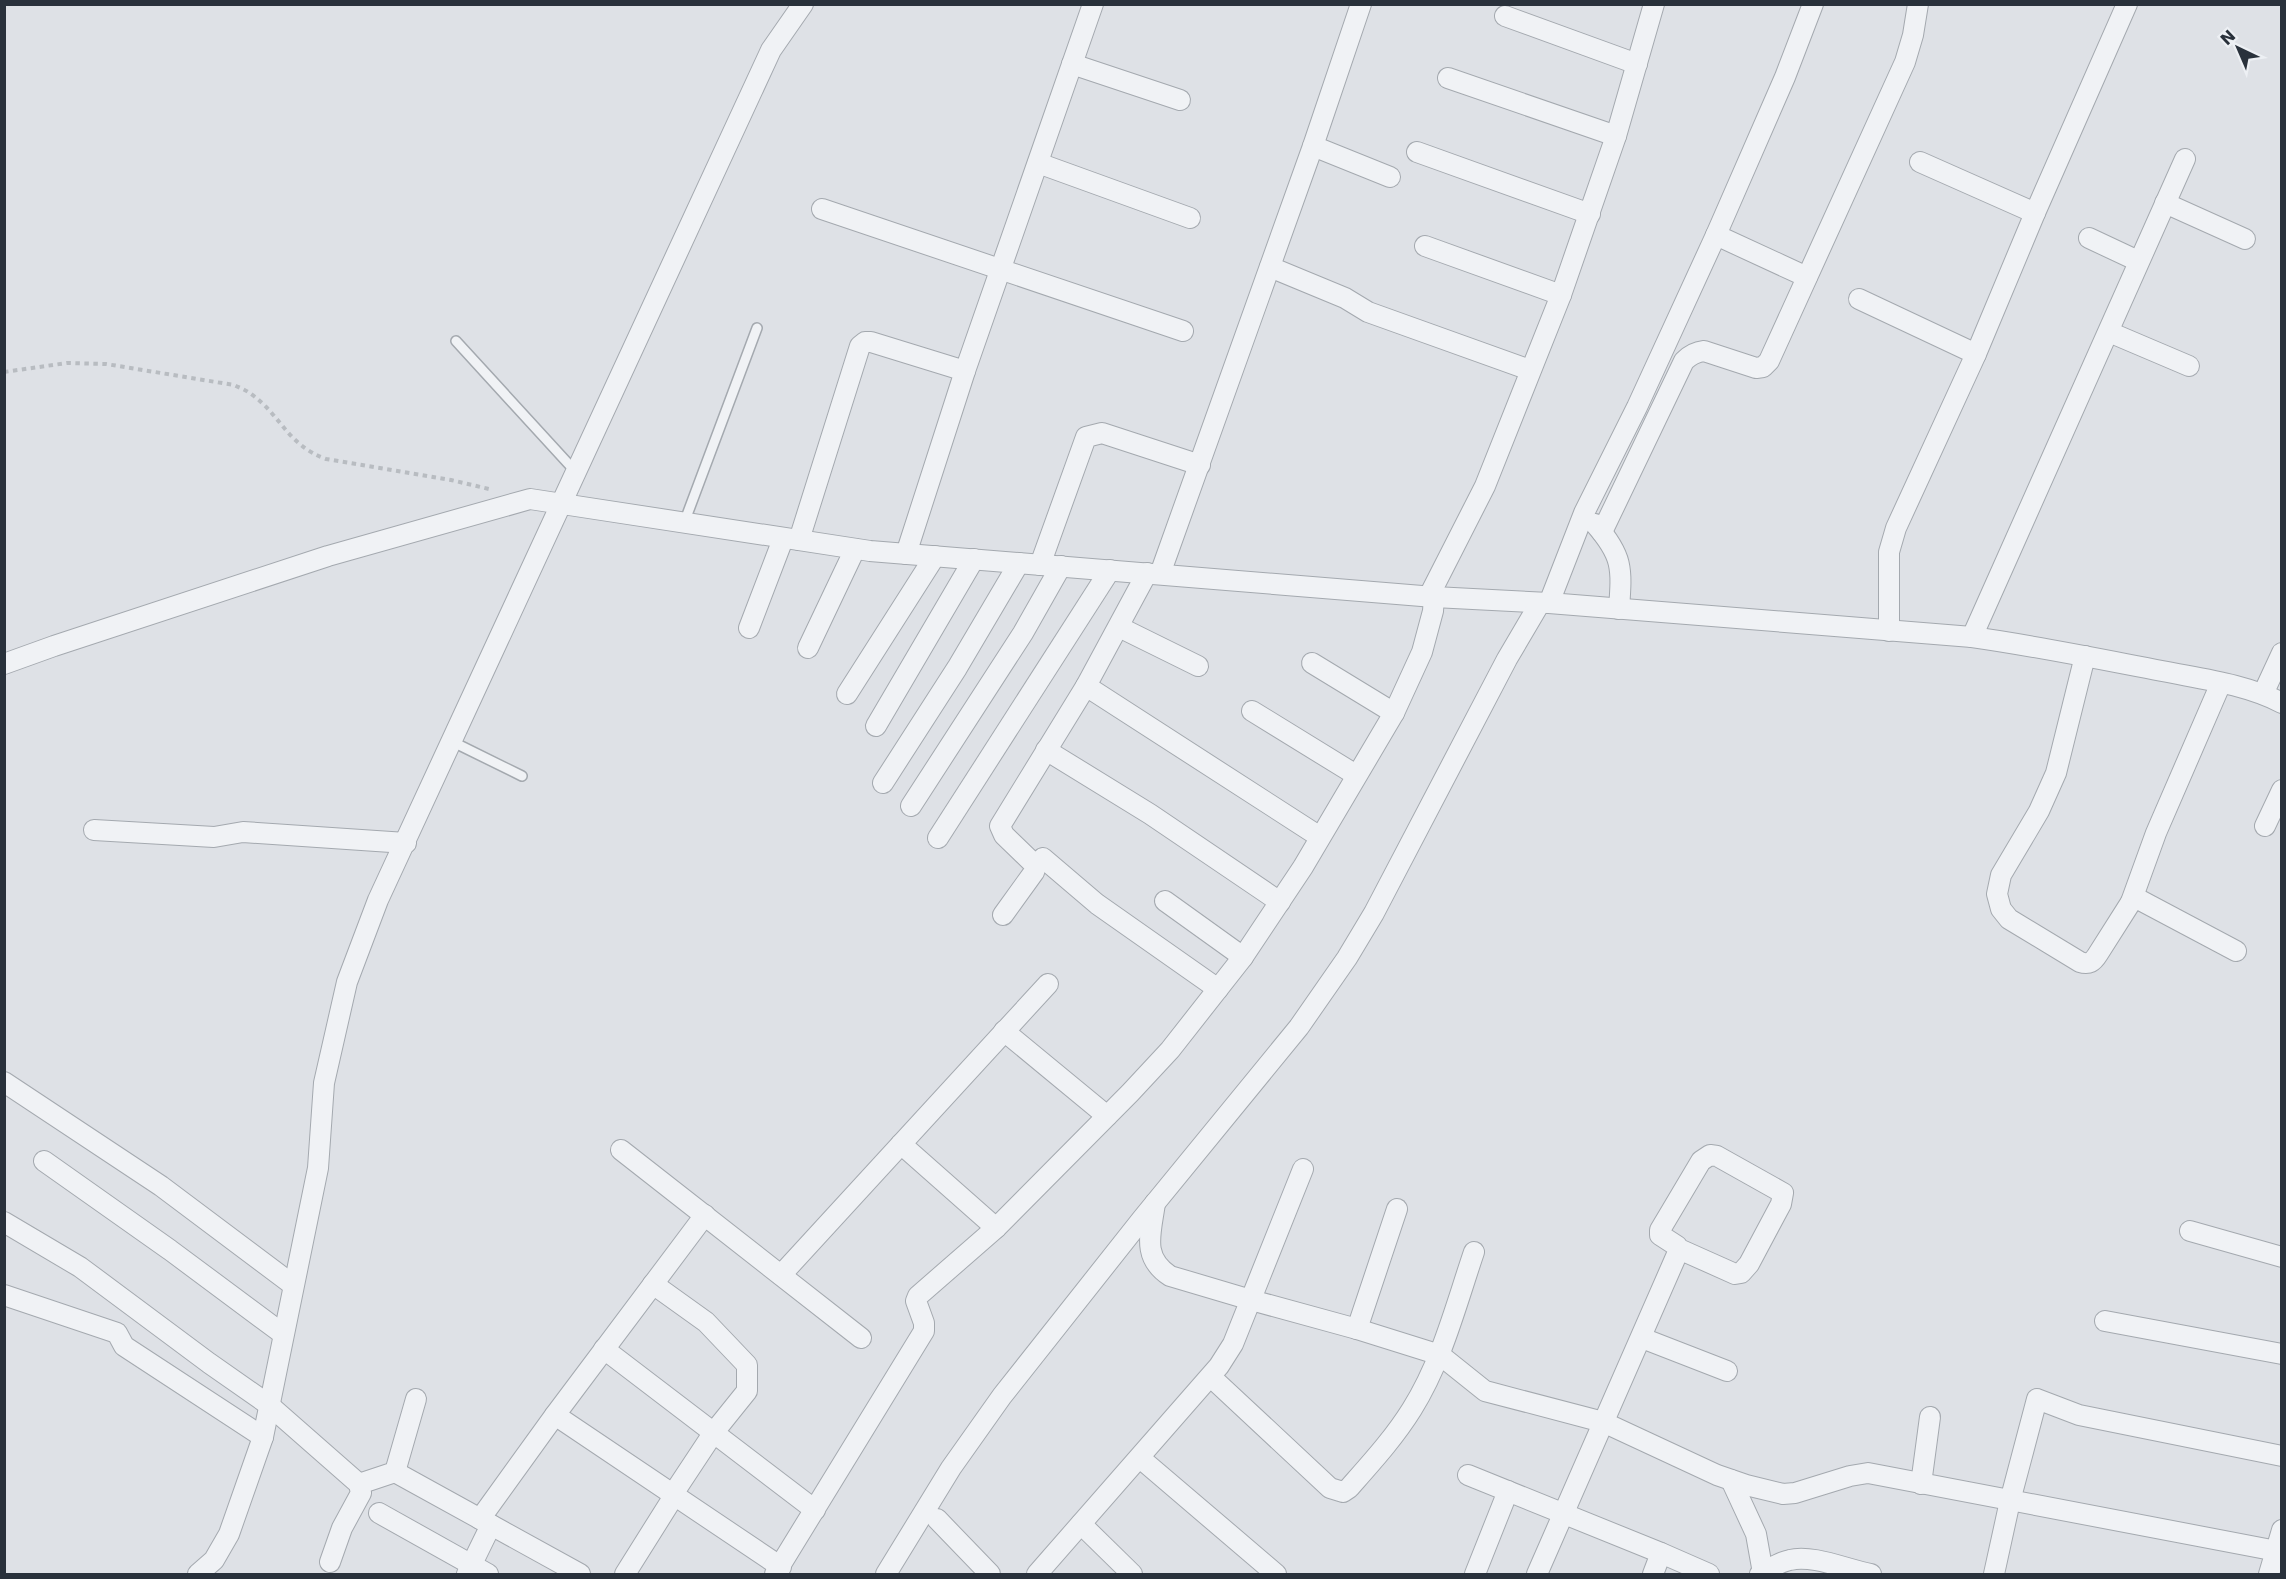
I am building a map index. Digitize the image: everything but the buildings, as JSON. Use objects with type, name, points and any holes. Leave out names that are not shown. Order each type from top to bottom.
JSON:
[{"type":"street","points":[[198,1575],[214,1560],[229,1534],[262,1437],[318,1168],[324,1083],[347,982],[378,900],[771,50],[803,4]]},
{"type":"street","points":[[906,554],[965,371],[1093,4]]},
{"type":"street","points":[[1004,915],[1036,866],[1004,835],[1000,826],[1153,574],[1200,465],[1361,4]]},
{"type":"street","points":[[555,1415],[673,1494],[778,1571],[924,1331],[924,1323],[916,1301],[918,1296],[996,1228],[1170,1050],[1243,957],[1280,902],[1394,713],[1422,652],[1433,611],[1432,597],[1503,444],[1561,295],[1616,136],[1654,4]]},
{"type":"street","points":[[886,1575],[951,1468],[1002,1396],[1299,1026],[1347,958],[1374,913],[1584,513],[1637,407],[1716,235],[1785,77],[1813,4]]},
{"type":"street","points":[[1602,532],[1684,361],[1696,352],[1704,351],[1756,368],[1763,367],[1773,354],[1905,62],[1913,36],[1918,4]]},
{"type":"street","points":[[1889,631],[1889,552],[1896,528],[1976,354],[2127,4]]},
{"type":"street","points":[[1505,16],[1637,63]]},
{"type":"street","points":[[1072,64],[1180,100]]},
{"type":"street","points":[[1448,78],[1616,136]]},
{"type":"street","points":[[1313,146],[1390,177]]},
{"type":"street","points":[[1417,152],[1590,214]]},
{"type":"street","points":[[1972,637],[2185,159]]},
{"type":"street","points":[[1920,162],[2035,213]]},
{"type":"street","points":[[1038,163],[1190,218]]},
{"type":"street","points":[[2165,203],[2245,239]]},
{"type":"street","points":[[822,209],[1183,331]]},
{"type":"street","points":[[1716,235],[1807,277]]},
{"type":"street","points":[[2089,238],[2138,261]]},
{"type":"street","points":[[1425,246],[1561,295]]},
{"type":"street","points":[[1270,267],[1345,298],[1368,312],[1530,370]]},
{"type":"street","points":[[1859,299],[1976,354]]},
{"type":"street","points":[[2109,332],[2189,366]]},
{"type":"street","points":[[749,628],[791,540],[860,346],[871,342],[965,371]]},
{"type":"street","points":[[1040,565],[1086,437],[1102,433],[1200,465]]},
{"type":"street","points":[[4,664],[196,599],[407,533],[530,499],[791,540],[906,554],[1432,597],[1492,599],[1972,637],[2030,645],[2221,683],[2263,694],[2282,703]]},
{"type":"street","points":[[1584,513],[1612,544],[1619,561],[1621,578],[1619,609]]},
{"type":"street","points":[[808,648],[855,549]]},
{"type":"street","points":[[847,694],[935,556]]},
{"type":"street","points":[[876,726],[974,559]]},
{"type":"street","points":[[883,783],[957,668],[1019,563]]},
{"type":"street","points":[[911,806],[1023,633],[1061,566]]},
{"type":"street","points":[[938,838],[1110,570]]},
{"type":"street","points":[[1119,627],[1198,666]]},
{"type":"street","points":[[2263,694],[2282,653]]},
{"type":"street","points":[[2085,656],[2056,773],[2039,811],[2001,875],[1997,894],[2001,909],[2009,919],[2086,964],[2093,962],[2131,902],[2156,833],[2221,683]]},
{"type":"street","points":[[1312,663],[1394,713]]},
{"type":"street","points":[[1086,686],[1320,837]]},
{"type":"street","points":[[1252,711],[1356,775]]},
{"type":"street","points":[[1046,750],[1150,814],[1280,902]]},
{"type":"street","points":[[2265,826],[2282,790]]},
{"type":"street","points":[[94,830],[214,837],[243,832],[405,843]]},
{"type":"street","points":[[1043,858],[1097,904],[1218,989]]},
{"type":"street","points":[[2131,902],[2138,899],[2143,900],[2236,951]]},
{"type":"street","points":[[1165,901],[1243,957]]},
{"type":"street","points":[[782,1275],[1048,984]]},
{"type":"street","points":[[1004,1031],[1107,1116]]},
{"type":"street","points":[[4,1082],[161,1186],[293,1285]]},
{"type":"street","points":[[901,1144],[996,1228]]},
{"type":"street","points":[[621,1150],[861,1338]]},
{"type":"street","points":[[1717,1156],[1783,1194],[1781,1204],[1749,1264],[1741,1273],[1735,1274],[1679,1249],[1662,1239],[1660,1230],[1706,1157],[1717,1156]]},
{"type":"street","points":[[44,1161],[283,1334]]},
{"type":"street","points":[[1036,1575],[1211,1377],[1233,1344],[1303,1168]]},
{"type":"street","points":[[1155,1203],[1150,1245],[1152,1259],[1159,1269],[1170,1276],[1358,1329],[1440,1355],[1485,1391],[1603,1422],[1731,1480],[1783,1494],[1809,1490],[1861,1473],[2279,1552]]},
{"type":"street","points":[[1358,1329],[1397,1209]]},
{"type":"street","points":[[379,1513],[476,1572],[486,1522],[555,1415],[705,1215]]},
{"type":"street","points":[[4,1222],[80,1267],[269,1406],[359,1484],[361,1493],[342,1528],[330,1562]]},
{"type":"street","points":[[2190,1231],[2282,1257]]},
{"type":"street","points":[[1537,1575],[1562,1513],[1642,1338],[1679,1249]]},
{"type":"street","points":[[1211,1377],[1330,1488],[1343,1492],[1394,1436],[1413,1408],[1440,1355],[1474,1252]]},
{"type":"street","points":[[625,1575],[674,1496],[673,1494],[714,1432],[747,1391],[747,1365],[706,1322],[653,1284]]},
{"type":"street","points":[[4,1295],[117,1333],[124,1346],[262,1437]]},
{"type":"street","points":[[2105,1321],[2282,1354]]},
{"type":"street","points":[[1642,1338],[1727,1371]]},
{"type":"street","points":[[604,1349],[815,1510]]},
{"type":"street","points":[[395,1472],[416,1399]]},
{"type":"street","points":[[1994,1575],[2010,1500],[2037,1399],[2079,1415],[2282,1456]]},
{"type":"street","points":[[1921,1484],[1930,1417]]},
{"type":"street","points":[[1140,1458],[1276,1575]]},
{"type":"street","points":[[359,1484],[395,1472],[580,1575]]},
{"type":"street","points":[[1468,1475],[1661,1553],[1709,1575]]},
{"type":"street","points":[[1731,1480],[1756,1534],[1761,1574],[1793,1559],[1806,1559],[1871,1575]]},
{"type":"street","points":[[1475,1575],[1508,1491]]},
{"type":"street","points":[[937,1519],[990,1575]]},
{"type":"street","points":[[1081,1524],[1132,1575]]},
{"type":"street","points":[[2269,1575],[2279,1552],[2282,1530]]},
{"type":"street","points":[[1653,1575],[1661,1553]]},
{"type":"lane","points":[[684,523],[757,328]]},
{"type":"lane","points":[[456,341],[575,471]]},
{"type":"lane","points":[[453,742],[522,776]]},
{"type":"path","points":[[4,372],[67,363],[106,364],[234,385],[251,393],[295,442],[310,453],[326,459],[451,480],[496,491]]}]
